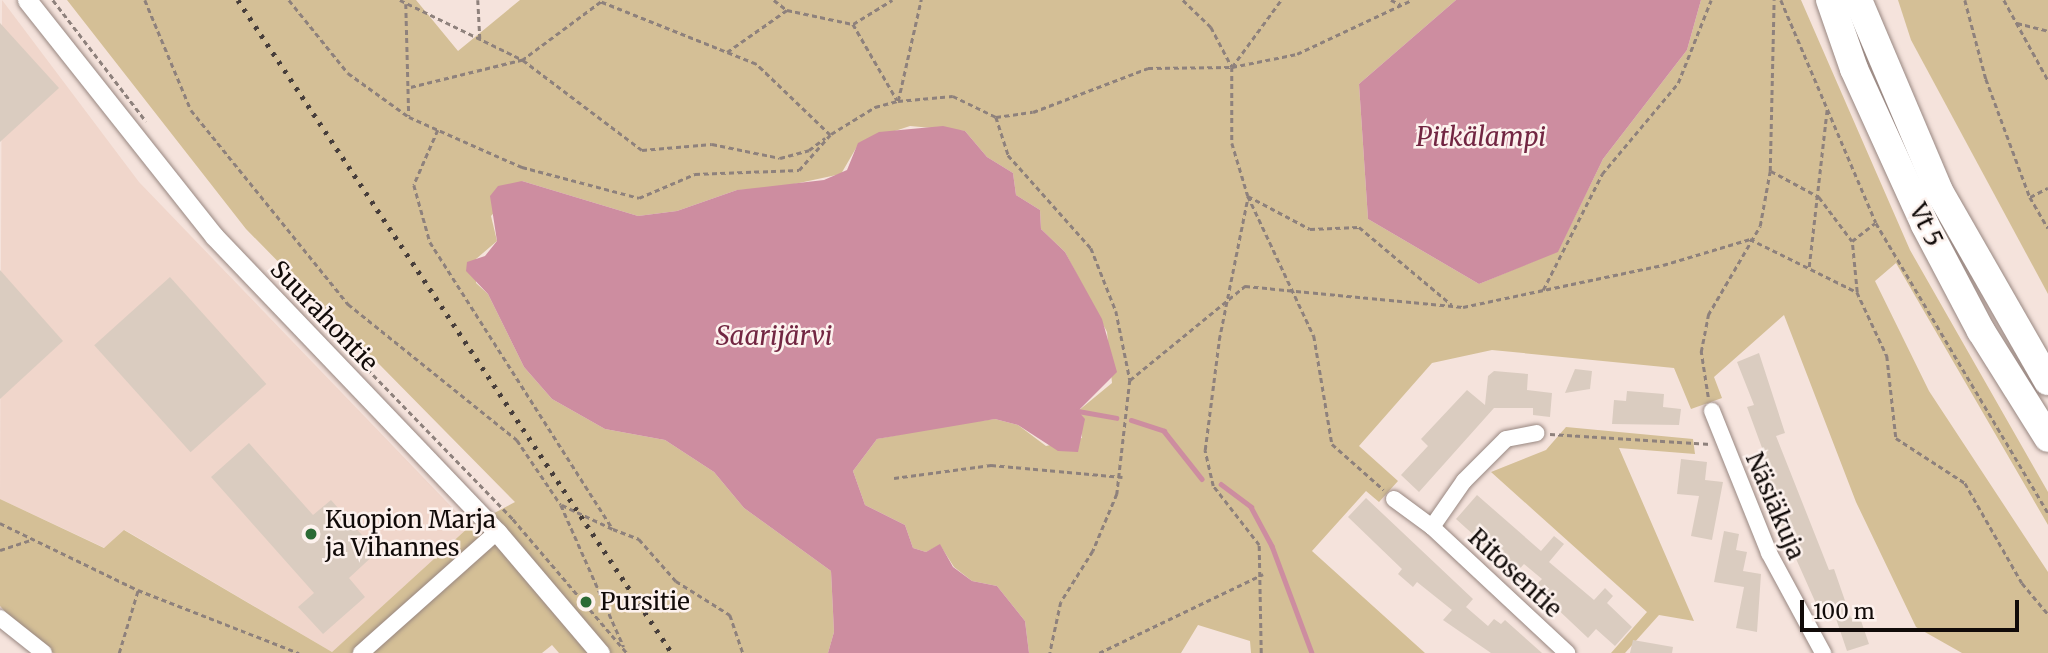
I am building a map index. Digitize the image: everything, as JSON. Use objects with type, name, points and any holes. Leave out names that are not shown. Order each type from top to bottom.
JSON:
[{"type":"highway","name":"Vt 5","points":[[1830,0],[1854,69],[1925,225],[1982,331],[2048,438]]},
{"type":"highway","name":"Vt 5","points":[[1858,0],[1940,191],[2048,381]]},
{"type":"street","name":"Suurahontie","points":[[27,0],[214,236],[498,532],[600,653]]},
{"type":"street","name":"Näsiäkuja","points":[[1712,411],[1724,445],[1791,599],[1823,653]]},
{"type":"street","name":"Ritosentie","points":[[1432,527],[1464,481],[1506,439],[1536,433]]},
{"type":"street","name":"Ritosentie","points":[[1394,499],[1432,527],[1567,653]]},
{"type":"street","points":[[361,653],[498,532]]},
{"type":"street","points":[[0,618],[44,653]]},
{"type":"path","points":[[53,0],[148,123]]},
{"type":"path","points":[[145,0],[191,110],[348,304],[517,440],[561,505],[627,653]]},
{"type":"path","points":[[289,0],[348,73],[409,117],[522,167],[639,198],[695,174],[799,170],[830,135]]},
{"type":"path","points":[[400,0],[523,60],[642,150],[712,144],[779,158],[810,150],[875,107],[898,101],[953,96],[996,117],[1033,112],[1149,68],[1232,67],[1297,54],[1412,0]]},
{"type":"path","points":[[478,0],[481,39]]},
{"type":"path","points":[[774,0],[787,10],[853,24],[892,0]]},
{"type":"path","points":[[898,101],[921,0]]},
{"type":"path","points":[[1183,0],[1211,27],[1232,67],[1232,144],[1248,196],[1314,336],[1332,444],[1394,499]]},
{"type":"path","points":[[1391,0],[1400,4]]},
{"type":"path","points":[[1543,290],[1602,174],[1678,83],[1711,0]]},
{"type":"path","points":[[1712,411],[1702,367],[1708,315],[1759,226],[1770,171],[1774,0]]},
{"type":"path","points":[[1782,0],[1876,223],[2048,513]]},
{"type":"path","points":[[1965,0],[1986,79],[2030,197],[2048,228]]},
{"type":"path","points":[[2004,0],[2048,80]]},
{"type":"path","points":[[408,88],[523,60],[603,1],[757,64],[830,135]]},
{"type":"path","points":[[1232,67],[1279,1]]},
{"type":"path","points":[[406,4],[409,117]]},
{"type":"path","points":[[726,53],[787,10]]},
{"type":"path","points":[[2017,23],[2048,31]]},
{"type":"path","points":[[853,24],[898,101]]},
{"type":"path","points":[[1809,267],[1827,109]]},
{"type":"path","points":[[996,117],[1008,155],[1091,248],[1116,311],[1129,380],[1122,477],[1106,523],[1061,602],[1050,653]]},
{"type":"path","points":[[438,130],[414,185],[430,242],[613,529]]},
{"type":"path","points":[[1770,171],[1819,197],[1852,241],[1857,292],[1887,356],[1896,438],[1965,483],[2022,583],[2048,614]]},
{"type":"path","points":[[2030,197],[2048,188]]},
{"type":"path","points":[[1248,196],[1226,298],[1208,415],[1206,470],[1259,545],[1263,574],[1261,653]]},
{"type":"path","points":[[1248,196],[1310,229],[1359,227],[1452,306]]},
{"type":"path","points":[[1852,241],[1876,223]]},
{"type":"path","points":[[1129,380],[1226,298],[1245,286],[1294,293],[1452,306],[1516,299],[1543,290],[1663,265],[1750,239],[1857,292]]},
{"type":"path","points":[[319,319],[513,519],[627,653]]},
{"type":"path","points":[[1536,433],[1724,445]]},
{"type":"path","points":[[894,478],[991,465],[1122,477]]},
{"type":"path","points":[[561,505],[639,540],[676,581],[730,615],[743,653]]},
{"type":"path","points":[[0,523],[138,590],[299,653]]},
{"type":"path","points":[[0,550],[33,539]]},
{"type":"path","points":[[1099,653],[1263,574]]},
{"type":"path","points":[[119,653],[138,590]]},
{"type":"shaded area","points":[[2,0],[139,182],[470,526],[332,652],[125,530],[105,548],[0,499]]},
{"type":"shaded area","points":[[67,0],[416,0],[458,51],[520,0],[1456,0],[1359,84],[1368,219],[1479,284],[1558,251],[1603,159],[1687,50],[1701,0],[1801,0],[1910,250],[2048,492],[2048,525],[1896,263],[1875,281],[1929,391],[2048,572],[2048,653],[1962,653],[1916,627],[1856,502],[1784,315],[1714,377],[1722,398],[1691,409],[1674,368],[1492,350],[1432,363],[1359,446],[1398,481],[1379,502],[1366,491],[1312,551],[1425,653],[1251,653],[1250,641],[1198,625],[1181,653],[1029,653],[1025,621],[997,586],[972,581],[954,567],[940,545],[926,552],[913,548],[905,525],[865,505],[853,471],[877,439],[948,425],[995,419],[1018,425],[1046,446],[1082,438],[1078,411],[1112,383],[1107,332],[1065,252],[1041,229],[1040,210],[1016,195],[1013,173],[987,157],[965,131],[910,126],[859,143],[841,174],[771,189],[737,190],[677,211],[638,216],[522,181],[491,216],[497,241],[476,259],[476,283],[488,294],[524,367],[552,399],[605,429],[665,440],[714,472],[744,508],[831,571],[834,632],[828,653],[559,653],[552,645],[542,653],[54,653],[36,645],[0,606],[0,499],[104,548],[124,530],[332,652],[470,526],[515,502],[246,229]]},
{"type":"shaded area","points":[[1898,0],[2048,0],[2048,294],[1911,40]]},
{"type":"shaded area","points":[[1566,427],[1693,439],[1695,454],[1619,448],[1694,621],[1659,615],[1625,653],[1611,653],[1647,612],[1491,472],[1546,450]]},
{"type":"water","name":"Pitkälampi","points":[[1456,0],[1701,0],[1687,50],[1603,159],[1558,252],[1479,284],[1368,219],[1359,84]]},
{"type":"water","name":"Saarijärvi","points":[[943,126],[965,131],[987,157],[1013,173],[1016,195],[1040,210],[1041,229],[1065,252],[1102,319],[1117,372],[1078,411],[1085,419],[1078,452],[1058,451],[1018,425],[995,419],[877,439],[853,471],[865,505],[905,525],[913,548],[926,552],[940,544],[953,567],[972,581],[997,586],[1025,621],[1029,653],[828,653],[834,632],[831,571],[744,508],[714,472],[665,440],[605,429],[552,399],[524,367],[488,294],[466,271],[467,262],[485,256],[497,241],[490,196],[498,186],[522,181],[638,216],[677,211],[737,190],[824,180],[847,170],[858,143],[879,132]]},
{"type":"building","points":[[0,23],[59,88],[0,142]]},
{"type":"building","points":[[0,270],[63,341],[0,399]]},
{"type":"building","points":[[170,277],[266,384],[191,452],[94,345]]},
{"type":"building","points":[[1759,353],[1785,433],[1776,436],[1829,570],[1834,569],[1851,618],[1859,615],[1869,644],[1847,651],[1831,604],[1818,608],[1768,496],[1773,494],[1759,459],[1765,456],[1747,407],[1754,405],[1737,362]]},
{"type":"building","points":[[1575,369],[1592,371],[1590,389],[1565,393]]},
{"type":"building","points":[[1494,371],[1528,374],[1527,390],[1552,393],[1550,417],[1533,415],[1533,408],[1494,408],[1419,492],[1401,475],[1428,446],[1421,439],[1467,390],[1485,405],[1488,376]]},
{"type":"building","points":[[1627,391],[1664,394],[1663,407],[1681,409],[1679,425],[1612,424],[1614,400],[1626,401]]},
{"type":"building","name":"Kuopion Marja ja Vihannes","points":[[249,443],[313,515],[331,500],[377,552],[349,578],[365,597],[323,634],[298,607],[314,593],[211,477]]},
{"type":"building","points":[[1681,459],[1707,462],[1705,480],[1723,482],[1712,540],[1691,536],[1699,496],[1677,494]]},
{"type":"building","points":[[1477,495],[1541,551],[1554,536],[1564,544],[1549,562],[1594,600],[1605,588],[1613,596],[1607,603],[1632,627],[1615,646],[1596,629],[1588,638],[1534,587],[1542,579],[1524,564],[1516,573],[1456,519]]},
{"type":"building","points":[[1366,498],[1473,599],[1466,607],[1488,626],[1494,619],[1501,624],[1505,620],[1542,653],[1491,653],[1443,620],[1452,610],[1417,582],[1413,587],[1398,574],[1402,569],[1348,517]]},
{"type":"building","points":[[1724,531],[1739,534],[1736,550],[1747,552],[1743,571],[1761,574],[1757,632],[1736,628],[1744,587],[1714,582]]},
{"type":"building","points":[[1633,640],[1673,647],[1672,653],[1630,653]]},
{"type":"waterway","points":[[1078,411],[1116,418]]},
{"type":"waterway","points":[[1131,420],[1164,431],[1202,479]]},
{"type":"waterway","points":[[1221,484],[1251,507],[1272,546],[1312,653]]},
{"type":"railway","points":[[238,0],[672,653]]},
{"type":"place","name":"Kuopion Marja ja Vihannes","points":[[311,534]]},
{"type":"place","name":"Pursitie","points":[[586,602]]}]
